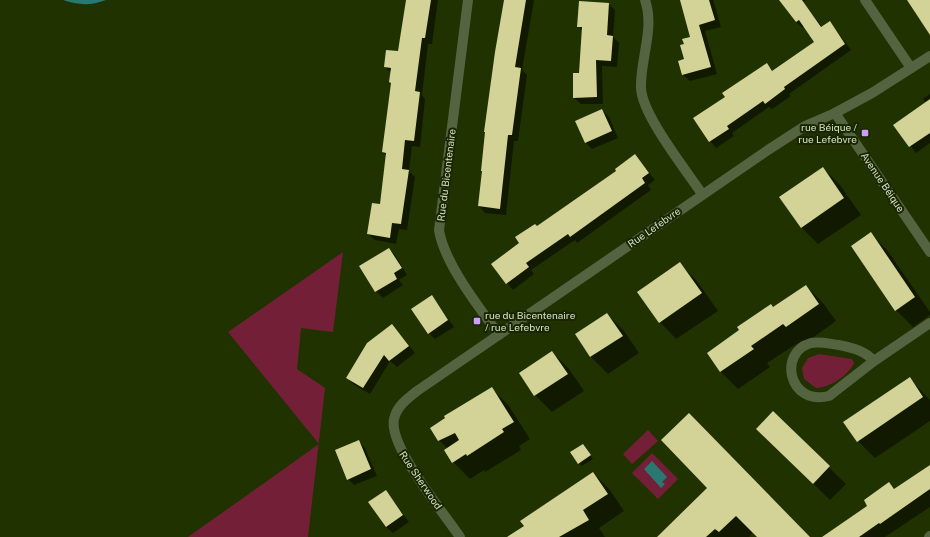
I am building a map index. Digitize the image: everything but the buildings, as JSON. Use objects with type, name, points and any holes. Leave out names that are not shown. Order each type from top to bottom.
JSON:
[{"type":"street","name":"Rue du Bicentenaire","points":[[468,0],[439,230],[441,241],[448,259],[499,335]]},
{"type":"street","points":[[645,0],[648,20],[641,76],[642,98],[648,114],[702,194]]},
{"type":"street","points":[[865,0],[911,68]]},
{"type":"street","name":"Rue Lefebvre","points":[[394,419],[401,405],[417,391],[702,194],[795,132],[872,93],[930,56]]},
{"type":"street","name":"Avenue Béique","points":[[835,113],[930,252]]},
{"type":"street","points":[[874,362],[864,352],[854,348],[822,342],[804,346],[793,360],[791,370],[796,384],[804,394],[820,398],[836,392],[874,362],[930,323]]},
{"type":"street","name":"Rue Sherwood","points":[[394,419],[394,432],[403,455],[460,537]]},
{"type":"shaded area","points":[[343,252],[333,332],[301,328],[297,369],[325,388],[319,444],[228,332]]},
{"type":"shaded area","points":[[819,354],[852,359],[854,363],[848,372],[838,380],[827,386],[816,388],[804,379],[802,368],[808,358]]},
{"type":"shaded area","points":[[648,430],[658,441],[632,464],[623,454]]},
{"type":"shaded area","points":[[319,444],[308,537],[188,537]]},
{"type":"shaded area","points":[[652,453],[678,479],[658,499],[632,473]]},
{"type":"water","points":[[63,0],[106,0],[84,4]]},
{"type":"water","points":[[652,461],[667,477],[662,482],[665,484],[661,488],[644,469]]},
{"type":"place","name":"rue Béique / rue Lefebvre","points":[[865,133]]},
{"type":"place","name":"rue du Bicentenaire / rue Lefebvre","points":[[477,321]]}]
